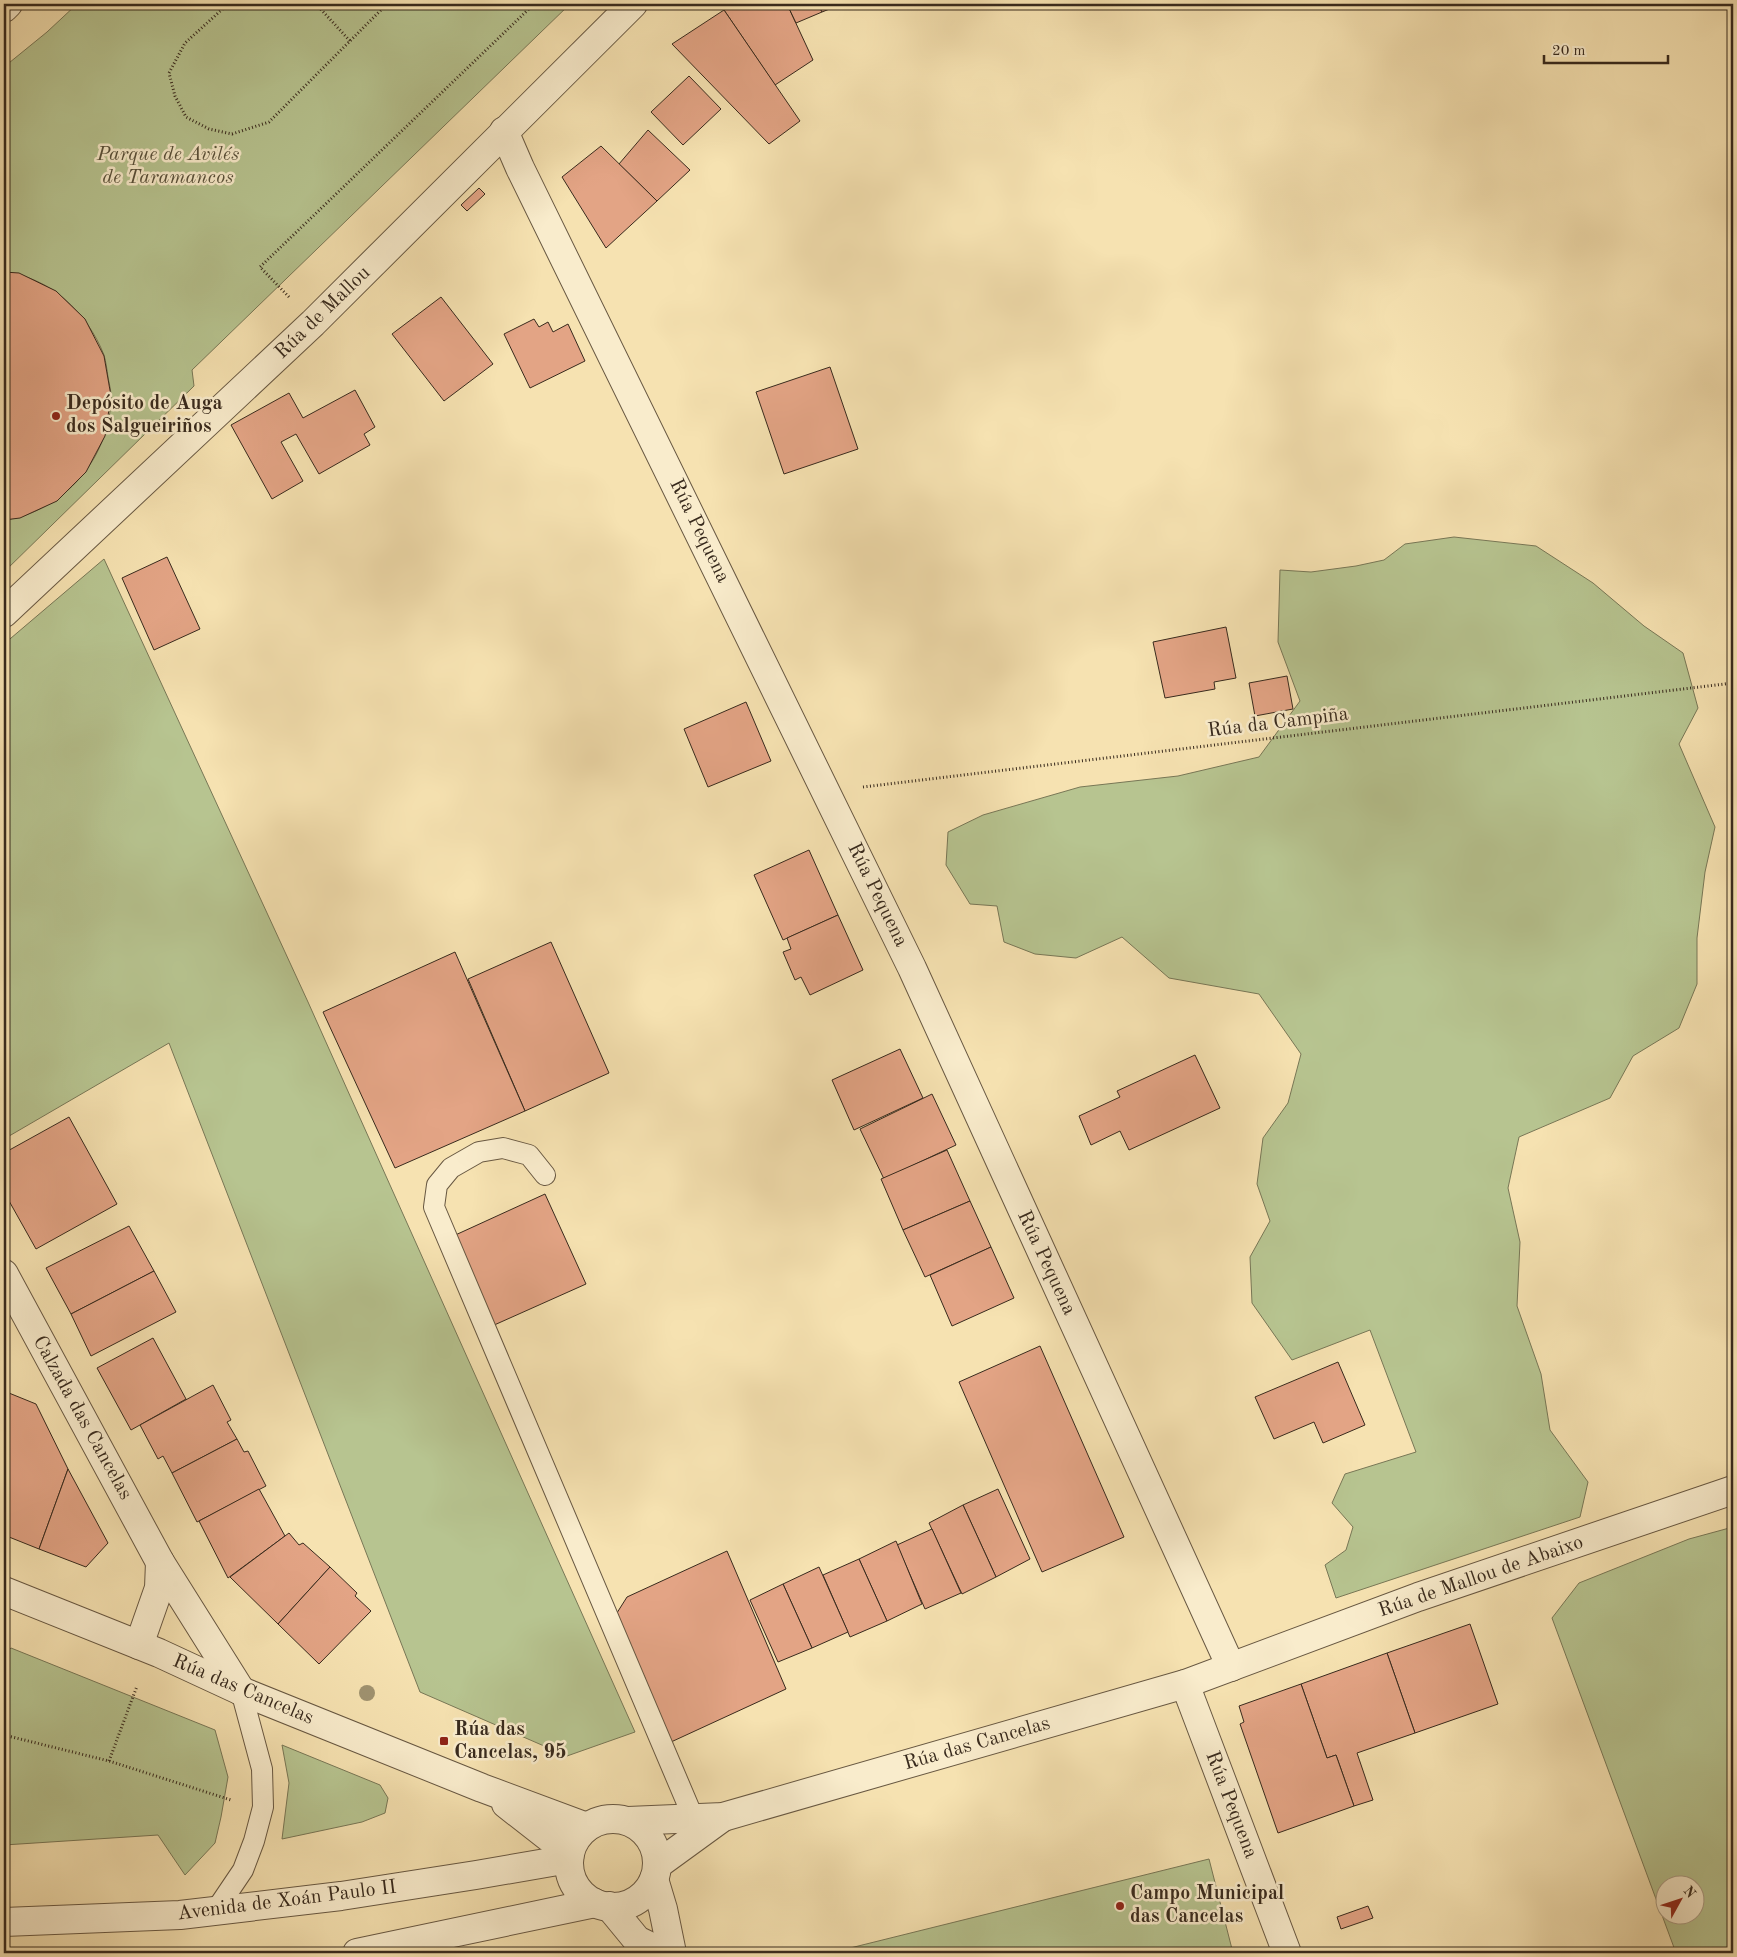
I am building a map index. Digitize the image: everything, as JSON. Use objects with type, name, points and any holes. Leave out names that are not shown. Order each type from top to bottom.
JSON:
[{"type":"street","points":[[4,8],[8,4]]},
{"type":"street","name":"Rúa de Mallou","points":[[4,613],[313,323],[633,4]]},
{"type":"street","name":"Rúa Pequena","points":[[504,131],[520,168],[912,968],[1231,1667]]},
{"type":"street","name":"Calzada das Cancelas","points":[[4,1274],[160,1562],[241,1691]]},
{"type":"street","name":"Rúa de Mallou de Abaixo","points":[[1231,1667],[1418,1597],[1733,1490]]},
{"type":"street","points":[[139,1645],[159,1588],[160,1562]]},
{"type":"street","name":"Rúa das Cancelas","points":[[4,1591],[139,1645],[241,1691],[482,1788],[587,1827]]},
{"type":"street","name":"Rúa das Cancelas","points":[[628,1821],[723,1817],[1185,1684],[1231,1667]]},
{"type":"street","name":"Rúa Pequena","points":[[1185,1684],[1287,1953]]},
{"type":"street","name":"Rúa das Cancelas","points":[[482,1788],[518,1812],[569,1856]]},
{"type":"street","name":"Rúa das Cancelas","points":[[656,1872],[723,1817]]},
{"type":"street","points":[[664,1953],[637,1940],[631,1943],[602,1905],[584,1896],[575,1885],[570,1872],[569,1856],[578,1836],[587,1827],[599,1821],[614,1818],[628,1821],[640,1828],[650,1838],[656,1851],[656,1872],[672,1953]]},
{"type":"street","name":"Avenida de Xoán Paulo II","points":[[4,1922],[180,1915],[341,1896],[476,1875],[569,1856]]},
{"type":"street","points":[[357,1953],[602,1905],[623,1906],[647,1892],[656,1872]]},
{"type":"lane","points":[[545,1175],[529,1155],[504,1148],[479,1152],[452,1168],[437,1185],[434,1207],[693,1817]]},
{"type":"lane","points":[[216,1910],[243,1870],[254,1841],[263,1807],[262,1769],[241,1691]]},
{"type":"path","points":[[228,4],[185,43],[169,73],[176,96],[186,117],[209,129],[232,134],[269,122],[387,4]]},
{"type":"path","points":[[316,4],[350,40]]},
{"type":"path","points":[[313,323],[260,266],[534,4]]},
{"type":"path","name":"Rúa da Campiña","points":[[827,792],[1733,683]]},
{"type":"path","points":[[109,1761],[137,1686]]},
{"type":"path","points":[[4,1735],[109,1761],[236,1802]]},
{"type":"green space","name":"Parque de Avilés de Taramancos","points":[[77,4],[570,4],[192,370],[194,386],[4,572],[4,520],[26,515],[46,506],[80,478],[93,460],[103,440],[109,419],[111,394],[104,355],[88,325],[65,299],[51,289],[21,275],[4,272],[4,67],[47,32]]},
{"type":"green space","points":[[1454,537],[1536,546],[1593,583],[1644,626],[1683,653],[1698,708],[1679,744],[1715,827],[1705,872],[1697,938],[1697,984],[1679,1028],[1633,1056],[1610,1098],[1519,1137],[1508,1188],[1520,1242],[1517,1306],[1541,1374],[1550,1430],[1588,1482],[1580,1517],[1336,1598],[1325,1565],[1346,1550],[1353,1527],[1332,1503],[1345,1474],[1416,1452],[1370,1330],[1292,1360],[1252,1303],[1250,1257],[1270,1221],[1257,1184],[1263,1138],[1288,1103],[1301,1054],[1259,994],[1169,978],[1122,937],[1076,958],[1035,954],[1004,942],[997,906],[970,904],[946,865],[948,832],[983,815],[1080,787],[1178,776],[1259,757],[1300,701],[1278,642],[1280,570],[1311,572],[1356,566],[1384,560],[1405,544]]},
{"type":"green space","points":[[104,559],[308,1002],[635,1732],[567,1756],[420,1692],[169,1043],[4,1139],[4,644]]},
{"type":"green space","points":[[1733,1527],[1733,1953],[1676,1953],[1665,1924],[1704,1924],[1704,1874],[1654,1874],[1654,1894],[1552,1618],[1579,1583],[1689,1539]]},
{"type":"green space","points":[[11,1648],[215,1730],[228,1777],[221,1817],[215,1843],[185,1875],[158,1835],[4,1845],[4,1654]]},
{"type":"green space","points":[[282,1745],[380,1785],[388,1798],[385,1813],[362,1822],[282,1839],[289,1783]]},
{"type":"green space","name":"Campo Municipal das Cancelas","points":[[1209,1859],[1233,1953],[830,1953]]},
{"type":"building","points":[[734,4],[787,4],[813,60],[775,85],[724,10]]},
{"type":"building","points":[[787,4],[818,4],[822,12],[796,23]]},
{"type":"building","points":[[818,4],[842,4],[822,12]]},
{"type":"building","points":[[724,10],[800,121],[769,144],[672,44]]},
{"type":"building","points":[[689,76],[721,109],[683,145],[651,112]]},
{"type":"building","points":[[648,130],[690,170],[657,201],[619,164]]},
{"type":"building","points":[[601,146],[657,201],[606,248],[562,177]]},
{"type":"building","points":[[479,188],[485,194],[467,211],[461,205]]},
{"type":"building","name":"Depósito de Auga dos Salgueiriños","points":[[4,272],[19,273],[56,291],[85,319],[104,356],[111,396],[105,436],[86,472],[57,501],[20,518],[4,520]]},
{"type":"building","points":[[441,297],[493,364],[444,401],[392,334]]},
{"type":"building","points":[[534,319],[539,327],[548,322],[553,332],[568,324],[585,361],[530,388],[504,334]]},
{"type":"building","points":[[830,367],[858,449],[784,474],[756,392]]},
{"type":"building","points":[[355,390],[375,427],[364,434],[370,445],[319,474],[296,434],[281,442],[303,481],[272,499],[231,425],[289,393],[303,418]]},
{"type":"building","points":[[167,557],[200,629],[154,650],[122,578]]},
{"type":"building","points":[[1226,627],[1236,678],[1214,682],[1215,689],[1165,698],[1153,642]]},
{"type":"building","points":[[1287,676],[1293,709],[1255,716],[1249,683]]},
{"type":"building","points":[[746,702],[771,761],[708,787],[684,729]]},
{"type":"building","points":[[809,850],[838,915],[783,940],[754,875]]},
{"type":"building","points":[[838,915],[863,970],[810,995],[801,977],[795,980],[783,952],[791,949],[787,938]]},
{"type":"building","points":[[551,942],[609,1073],[525,1111],[468,979]]},
{"type":"building","points":[[455,952],[525,1111],[395,1168],[323,1012]]},
{"type":"building","points":[[900,1049],[923,1098],[854,1130],[832,1080]]},
{"type":"building","points":[[1195,1055],[1220,1108],[1129,1150],[1120,1131],[1091,1145],[1079,1116],[1120,1097],[1117,1091]]},
{"type":"building","points":[[932,1094],[956,1145],[884,1179],[860,1129]]},
{"type":"building","points":[[69,1117],[117,1204],[36,1249],[4,1192],[4,1153]]},
{"type":"building","points":[[947,1150],[970,1201],[903,1230],[881,1179]]},
{"type":"building","points":[[545,1194],[586,1284],[492,1326],[451,1237]]},
{"type":"building","points":[[970,1201],[991,1247],[925,1277],[903,1230]]},
{"type":"building","points":[[129,1226],[154,1271],[71,1314],[46,1268]]},
{"type":"building","points":[[991,1247],[1014,1298],[952,1326],[930,1275]]},
{"type":"building","points":[[154,1271],[176,1312],[91,1356],[71,1314]]},
{"type":"building","points":[[153,1338],[186,1399],[131,1430],[97,1368]]},
{"type":"building","points":[[1040,1346],[1124,1537],[1042,1572],[959,1382]]},
{"type":"building","points":[[1338,1362],[1365,1425],[1323,1443],[1314,1422],[1274,1439],[1255,1397]]},
{"type":"building","points":[[213,1385],[231,1420],[227,1422],[237,1439],[172,1473],[163,1456],[158,1459],[140,1425]]},
{"type":"building","points":[[4,1391],[36,1404],[68,1469],[39,1549],[4,1535]]},
{"type":"building","points":[[237,1439],[244,1452],[248,1451],[266,1486],[197,1522],[172,1473]]},
{"type":"building","points":[[68,1469],[108,1543],[86,1567],[39,1549]]},
{"type":"building","points":[[259,1489],[285,1536],[228,1578],[199,1521]]},
{"type":"building","points":[[998,1489],[1030,1559],[996,1577],[963,1505]]},
{"type":"building","points":[[963,1505],[996,1577],[962,1594],[929,1523]]},
{"type":"building","points":[[932,1529],[961,1593],[925,1609],[897,1545]]},
{"type":"building","points":[[289,1533],[299,1545],[303,1543],[330,1567],[278,1624],[230,1577]]},
{"type":"building","points":[[896,1541],[922,1604],[887,1621],[859,1559]]},
{"type":"building","points":[[727,1551],[786,1689],[671,1742],[643,1680],[645,1678],[615,1616],[627,1597]]},
{"type":"building","points":[[859,1559],[887,1621],[850,1637],[823,1575]]},
{"type":"building","points":[[330,1567],[357,1593],[355,1596],[371,1611],[319,1664],[278,1624]]},
{"type":"building","points":[[819,1567],[848,1632],[812,1648],[783,1584]]},
{"type":"building","points":[[783,1584],[812,1648],[778,1662],[750,1600]]},
{"type":"building","points":[[1470,1624],[1498,1704],[1415,1733],[1387,1653]]},
{"type":"building","points":[[1387,1653],[1415,1733],[1357,1753],[1373,1800],[1354,1806],[1336,1755],[1327,1758],[1301,1684]]},
{"type":"building","points":[[1301,1684],[1327,1758],[1336,1755],[1354,1806],[1278,1833],[1240,1724],[1244,1722],[1239,1706]]},
{"type":"building","points":[[1368,1906],[1373,1918],[1341,1929],[1337,1917]]},
{"type":"place","name":"Depósito de Auga dos Salgueiriños","points":[[56,416]]},
{"type":"place","name":"Rúa das Cancelas, 95","points":[[444,1741]]},
{"type":"place","name":"Campo Municipal das Cancelas","points":[[1120,1906]]}]
